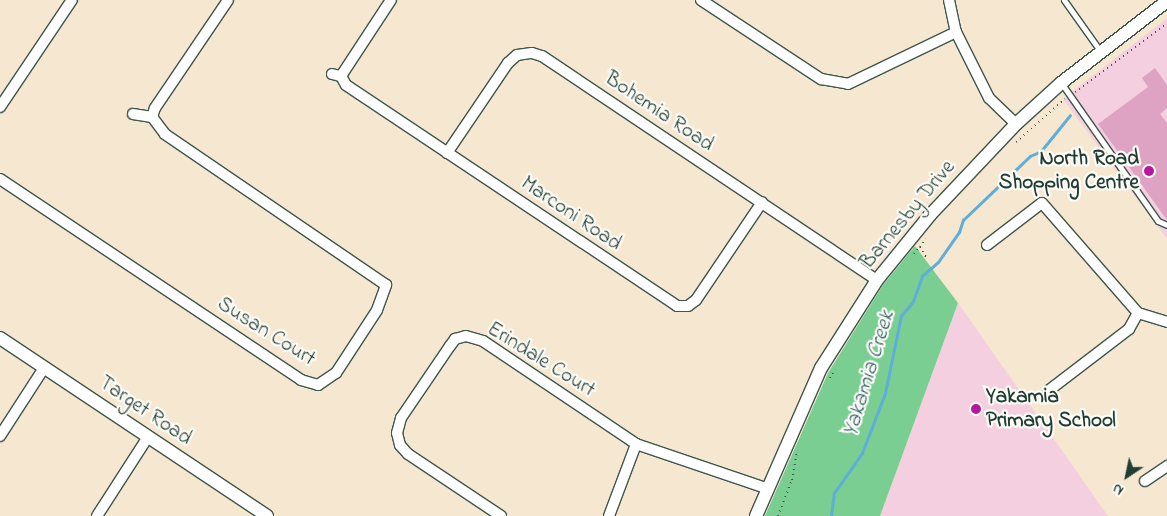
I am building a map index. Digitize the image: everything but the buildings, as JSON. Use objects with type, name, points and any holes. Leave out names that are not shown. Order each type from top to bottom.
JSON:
[{"type":"street","points":[[0,107],[72,0]]},
{"type":"street","points":[[134,114],[152,117],[155,108],[228,0]]},
{"type":"street","name":"Marconi Road","points":[[392,0],[336,75],[346,85],[677,306],[688,306],[696,300],[762,202]]},
{"type":"street","points":[[701,0],[821,79],[848,84],[956,32]]},
{"type":"street","points":[[949,0],[956,32],[989,98],[1016,124]]},
{"type":"street","name":"Barnesby Drive","points":[[756,516],[766,488],[821,368],[877,280],[930,215],[1016,124],[1061,83],[1167,1]]},
{"type":"street","name":"Bohemia Road","points":[[447,153],[508,63],[517,55],[532,53],[542,56],[877,280]]},
{"type":"street","name":"Susan Court","points":[[0,179],[285,370],[318,385],[336,373],[377,310],[386,285],[165,134],[152,117]]},
{"type":"street","points":[[987,245],[1042,203],[1138,313],[1167,322]]},
{"type":"street","points":[[1048,391],[1129,329],[1138,313]]},
{"type":"street","name":"Erindale Court","points":[[501,516],[408,454],[400,445],[397,433],[401,418],[455,338],[466,336],[482,341],[636,444],[766,488]]},
{"type":"street","name":"Target Road","points":[[0,338],[267,516]]},
{"type":"street","points":[[0,436],[44,368]]},
{"type":"street","points":[[97,516],[148,437]]},
{"type":"street","points":[[609,516],[636,444]]},
{"type":"street","points":[[1145,481],[1167,466]]},
{"type":"lane","points":[[1064,0],[1101,52]]},
{"type":"lane","points":[[1061,83],[1158,222],[1167,225]]},
{"type":"path","points":[[1012,146],[1069,96],[1167,23]]},
{"type":"path","points":[[908,261],[929,235]]},
{"type":"path","points":[[920,247],[926,257]]},
{"type":"path","points":[[828,381],[836,367]]},
{"type":"path","points":[[778,516],[792,480],[797,448]]},
{"type":"shaded area","points":[[1167,18],[1167,239],[1063,99]]},
{"type":"shaded area","name":"Yakamia Primary School","points":[[958,303],[1108,516],[880,516]]},
{"type":"green space","points":[[915,246],[958,303],[880,516],[765,516],[828,373],[883,285]]},
{"type":"waterway","name":"Yakamia Creek","points":[[831,516],[834,493],[862,453],[885,393],[901,316],[913,301],[922,276],[938,262],[959,232],[963,220],[1030,156],[1041,151],[1070,115]]},
{"type":"place","name":"North Road Shopping Centre","points":[[1149,171]]},
{"type":"place","name":"Yakamia Primary School","points":[[976,409]]}]
